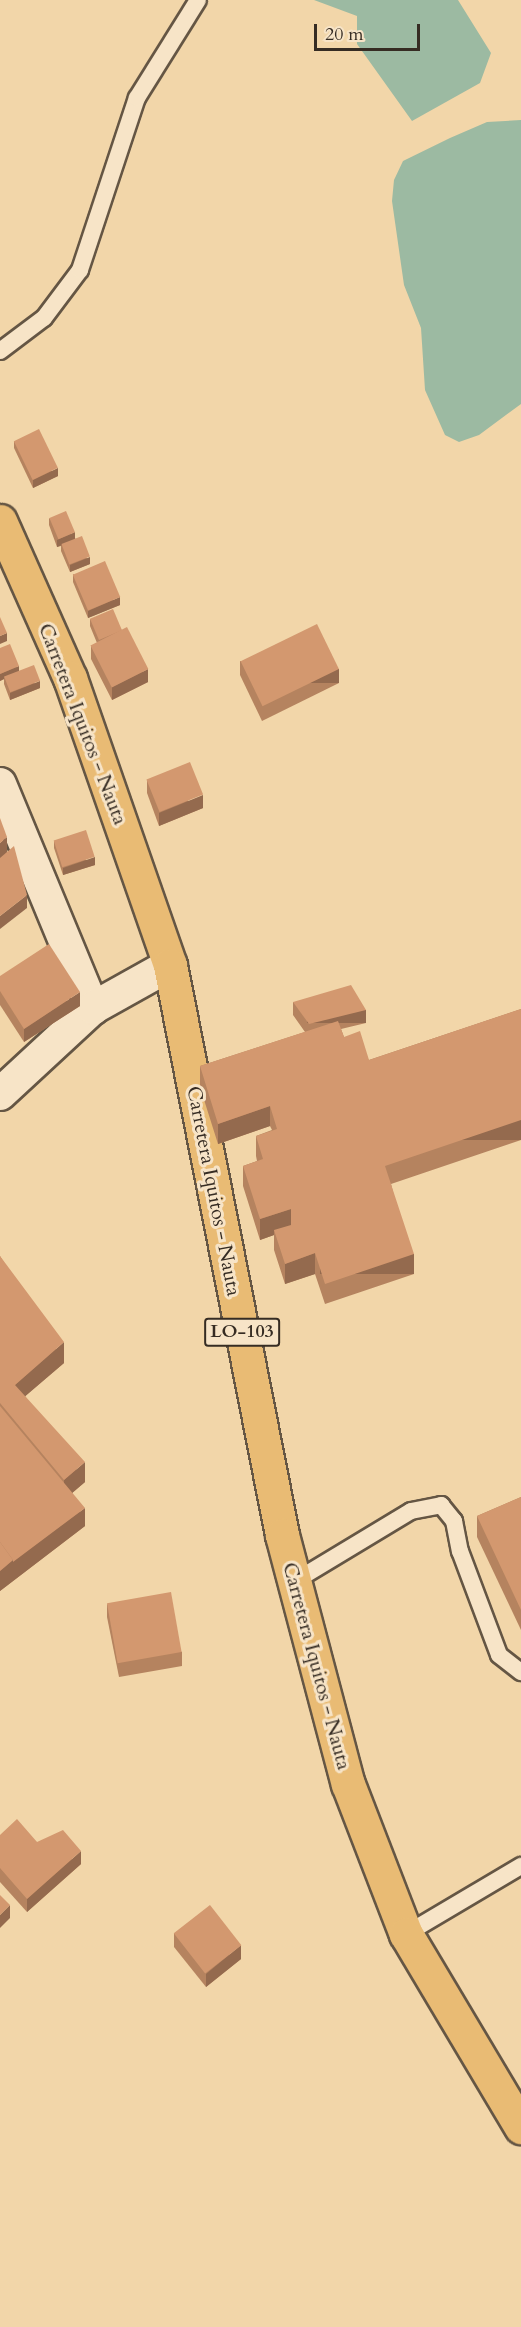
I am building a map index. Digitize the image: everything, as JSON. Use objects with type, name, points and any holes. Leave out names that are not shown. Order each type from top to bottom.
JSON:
[{"type":"main road","name":"Carretera Iquitos - Nauta","points":[[0,521],[70,678],[170,965],[295,1581],[348,1784],[406,1934],[521,2127]]},
{"type":"street","points":[[0,784],[93,1008]]},
{"type":"street","points":[[0,1094],[93,1008],[170,965]]},
{"type":"lane","points":[[0,351],[44,318],[80,270],[137,98],[198,0]]},
{"type":"lane","points":[[295,1581],[411,1511],[441,1505],[454,1521],[460,1551],[499,1655],[521,1672]]},
{"type":"lane","points":[[406,1934],[521,1866]]},
{"type":"shaded area","points":[[314,0],[458,0],[491,53],[480,83],[412,121],[357,44],[357,16]]},
{"type":"shaded area","points":[[521,120],[521,404],[479,435],[459,442],[445,435],[425,390],[421,328],[404,285],[392,201],[394,180],[403,161],[450,138],[487,122]]},
{"type":"building","points":[[39,429],[58,468],[33,480],[14,441]]},
{"type":"building","points":[[66,511],[75,532],[58,539],[49,518]]},
{"type":"building","points":[[82,536],[90,557],[69,564],[61,544]]},
{"type":"building","points":[[105,561],[120,597],[88,611],[73,575]]},
{"type":"building","points":[[113,609],[122,630],[99,640],[90,619]]},
{"type":"building","points":[[0,617],[7,633],[0,636]]},
{"type":"building","points":[[317,624],[339,669],[263,706],[241,661]]},
{"type":"building","points":[[127,627],[148,669],[112,687],[90,646]]},
{"type":"building","points":[[10,644],[19,666],[0,674],[0,648]]},
{"type":"building","points":[[34,665],[40,681],[10,692],[4,676]]},
{"type":"building","points":[[190,762],[203,794],[160,812],[146,780]]},
{"type":"building","points":[[0,818],[7,837],[0,843]]},
{"type":"building","points":[[86,830],[95,857],[62,867],[54,841]]},
{"type":"building","points":[[14,846],[27,895],[0,916],[0,858]]},
{"type":"building","points":[[49,944],[80,992],[24,1029],[0,991],[0,976]]},
{"type":"building","points":[[351,985],[366,1010],[309,1024],[293,1002]]},
{"type":"building","points":[[521,1009],[521,1120],[385,1166],[414,1254],[325,1284],[315,1253],[285,1264],[274,1230],[291,1225],[291,1209],[260,1219],[243,1166],[263,1159],[256,1136],[277,1129],[270,1106],[218,1124],[200,1066],[338,1021],[344,1037],[360,1031],[369,1060]]},
{"type":"building","points":[[0,1256],[64,1342],[15,1385],[85,1462],[64,1480],[0,1403]]},
{"type":"building","points":[[0,1406],[85,1508],[13,1562],[0,1542]]},
{"type":"building","points":[[521,1497],[521,1610],[477,1516]]},
{"type":"building","points":[[0,1542],[13,1560],[0,1571]]},
{"type":"building","points":[[171,1592],[182,1652],[118,1663],[107,1603]]},
{"type":"building","points":[[17,1819],[37,1842],[63,1830],[81,1851],[27,1899],[0,1868],[0,1835]]},
{"type":"building","points":[[0,1895],[10,1905],[0,1915]]},
{"type":"building","points":[[210,1905],[241,1945],[205,1974],[174,1933]]}]
